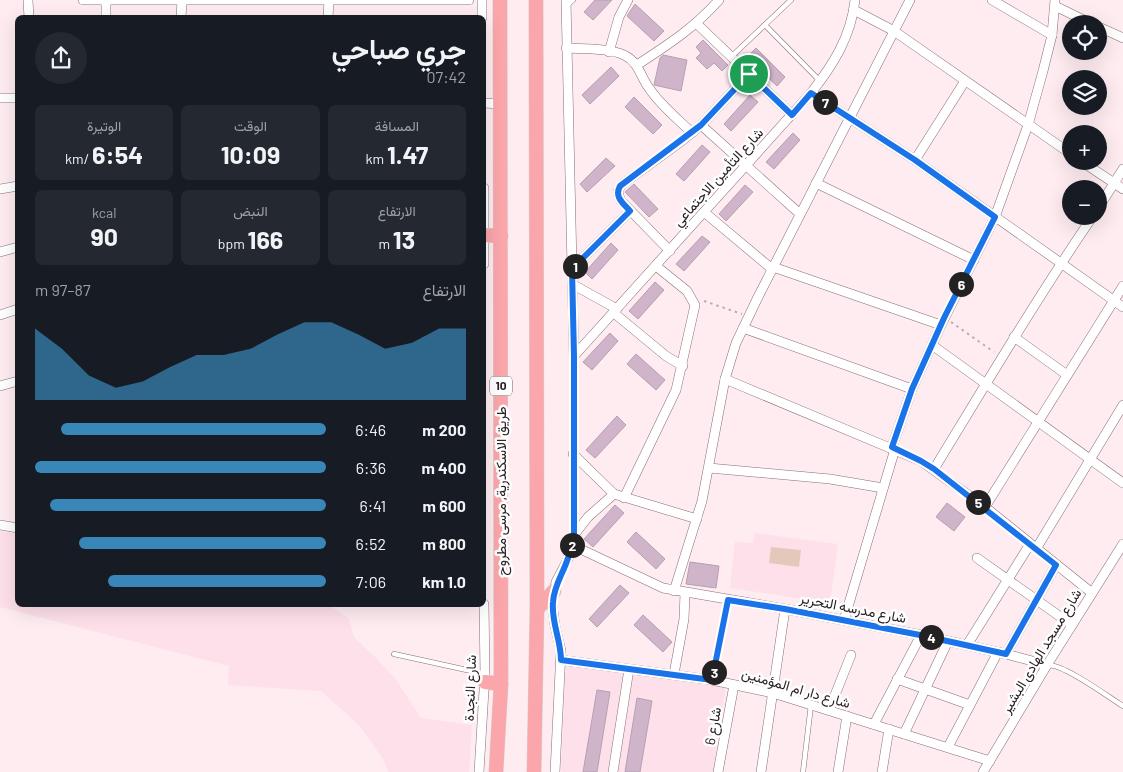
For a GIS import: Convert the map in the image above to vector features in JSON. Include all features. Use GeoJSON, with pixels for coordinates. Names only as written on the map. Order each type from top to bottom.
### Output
{"type":"FeatureCollection","features":[{"type":"Feature","properties":{"kind":"main road","name":"طريق الاسكندرية, مرسى مطروح"},"geometry":{"type":"LineString","coordinates":[[496,772],[501,684],[500,0]]}},
{"type":"Feature","properties":{"kind":"main road"},"geometry":{"type":"LineString","coordinates":[[534,772],[537,609],[536,0]]}},
{"type":"Feature","properties":{"kind":"main road"},"geometry":{"type":"LineString","coordinates":[[486,235],[501,236]]}},
{"type":"Feature","properties":{"kind":"main road"},"geometry":{"type":"LineString","coordinates":[[537,609],[554,591]]}},
{"type":"Feature","properties":{"kind":"main road"},"geometry":{"type":"LineString","coordinates":[[485,678],[501,684]]}},
{"type":"Feature","properties":{"kind":"street"},"geometry":{"type":"LineString","coordinates":[[28,0],[29,15]]}},
{"type":"Feature","properties":{"kind":"street"},"geometry":{"type":"LineString","coordinates":[[83,0],[470,0]]}},
{"type":"Feature","properties":{"kind":"street"},"geometry":{"type":"LineString","coordinates":[[106,0],[106,15]]}},
{"type":"Feature","properties":{"kind":"street"},"geometry":{"type":"LineString","coordinates":[[181,15],[182,0]]}},
{"type":"Feature","properties":{"kind":"street"},"geometry":{"type":"LineString","coordinates":[[328,0],[328,15]]}},
{"type":"Feature","properties":{"kind":"street"},"geometry":{"type":"LineString","coordinates":[[482,0],[482,15]]}},
{"type":"Feature","properties":{"kind":"street"},"geometry":{"type":"LineString","coordinates":[[609,52],[619,17],[628,0]]}},
{"type":"Feature","properties":{"kind":"street"},"geometry":{"type":"LineString","coordinates":[[637,65],[697,24],[719,0]]}},
{"type":"Feature","properties":{"kind":"street"},"geometry":{"type":"LineString","coordinates":[[674,591],[696,520],[725,379],[743,328],[910,0]]}},
{"type":"Feature","properties":{"kind":"street"},"geometry":{"type":"LineString","coordinates":[[992,0],[1052,34]]}},
{"type":"Feature","properties":{"kind":"street"},"geometry":{"type":"LineString","coordinates":[[844,620],[912,389],[932,344],[995,217],[1028,125],[1052,34],[1055,3],[1076,15]]}},
{"type":"Feature","properties":{"kind":"street"},"geometry":{"type":"LineString","coordinates":[[555,772],[561,660],[560,643],[553,614],[554,591],[556,582],[568,558],[573,540],[574,356],[566,4]]}},
{"type":"Feature","properties":{"kind":"street"},"geometry":{"type":"LineString","coordinates":[[855,5],[1062,148]]}},
{"type":"Feature","properties":{"kind":"street","name":"شارع التأمين الاجتماعي"},"geometry":{"type":"LineString","coordinates":[[574,356],[811,93],[839,55],[846,40],[855,5]]}},
{"type":"Feature","properties":{"kind":"street"},"geometry":{"type":"LineString","coordinates":[[697,24],[792,115]]}},
{"type":"Feature","properties":{"kind":"street"},"geometry":{"type":"LineString","coordinates":[[1107,31],[1123,38]]}},
{"type":"Feature","properties":{"kind":"street"},"geometry":{"type":"LineString","coordinates":[[566,48],[625,55],[637,65],[644,81],[654,95],[692,133]]}},
{"type":"Feature","properties":{"kind":"street"},"geometry":{"type":"LineString","coordinates":[[670,251],[619,198],[620,186],[692,133],[749,74]]}},
{"type":"Feature","properties":{"kind":"street"},"geometry":{"type":"LineString","coordinates":[[915,160],[964,81]]}},
{"type":"Feature","properties":{"kind":"street"},"geometry":{"type":"LineString","coordinates":[[811,93],[915,160],[1123,307]]}},
{"type":"Feature","properties":{"kind":"street"},"geometry":{"type":"LineString","coordinates":[[0,98],[15,98]]}},
{"type":"Feature","properties":{"kind":"street"},"geometry":{"type":"LineString","coordinates":[[486,103],[501,104]]}},
{"type":"Feature","properties":{"kind":"street"},"geometry":{"type":"LineString","coordinates":[[701,125],[800,214]]}},
{"type":"Feature","properties":{"kind":"street"},"geometry":{"type":"LineString","coordinates":[[1107,199],[1119,186],[1123,169]]}},
{"type":"Feature","properties":{"kind":"street"},"geometry":{"type":"LineString","coordinates":[[1095,170],[1119,186]]}},
{"type":"Feature","properties":{"kind":"street"},"geometry":{"type":"LineString","coordinates":[[816,183],[974,260]]}},
{"type":"Feature","properties":{"kind":"street"},"geometry":{"type":"LineString","coordinates":[[0,189],[15,186]]}},
{"type":"Feature","properties":{"kind":"street"},"geometry":{"type":"LineString","coordinates":[[572,269],[630,211]]}},
{"type":"Feature","properties":{"kind":"street"},"geometry":{"type":"LineString","coordinates":[[704,212],[773,268],[943,322]]}},
{"type":"Feature","properties":{"kind":"street"},"geometry":{"type":"LineString","coordinates":[[934,469],[1014,337],[1087,225]]}},
{"type":"Feature","properties":{"kind":"street"},"geometry":{"type":"LineString","coordinates":[[0,252],[15,248]]}},
{"type":"Feature","properties":{"kind":"street"},"geometry":{"type":"LineString","coordinates":[[624,498],[672,401],[683,366],[695,305],[692,297],[682,286],[656,266]]}},
{"type":"Feature","properties":{"kind":"street"},"geometry":{"type":"LineString","coordinates":[[572,284],[615,311],[666,356],[683,366]]}},
{"type":"Feature","properties":{"kind":"street"},"geometry":{"type":"LineString","coordinates":[[985,507],[1123,286]]}},
{"type":"Feature","properties":{"kind":"street"},"geometry":{"type":"LineString","coordinates":[[0,315],[15,310]]}},
{"type":"Feature","properties":{"kind":"street"},"geometry":{"type":"LineString","coordinates":[[743,328],[912,389]]}},
{"type":"Feature","properties":{"kind":"street"},"geometry":{"type":"LineString","coordinates":[[1014,337],[1067,375]]}},
{"type":"Feature","properties":{"kind":"street"},"geometry":{"type":"LineString","coordinates":[[932,344],[1123,483]]}},
{"type":"Feature","properties":{"kind":"street"},"geometry":{"type":"LineString","coordinates":[[725,379],[894,448],[934,469],[985,507],[1092,593]]}},
{"type":"Feature","properties":{"kind":"street"},"geometry":{"type":"LineString","coordinates":[[0,386],[15,382]]}},
{"type":"Feature","properties":{"kind":"street"},"geometry":{"type":"LineString","coordinates":[[967,645],[1007,580],[1033,546],[1091,458],[1123,405]]}},
{"type":"Feature","properties":{"kind":"street"},"geometry":{"type":"LineString","coordinates":[[573,454],[614,494],[696,520]]}},
{"type":"Feature","properties":{"kind":"street"},"geometry":{"type":"LineString","coordinates":[[708,468],[830,479],[883,488]]}},
{"type":"Feature","properties":{"kind":"street"},"geometry":{"type":"LineString","coordinates":[[573,540],[588,517],[614,494]]}},
{"type":"Feature","properties":{"kind":"street"},"geometry":{"type":"LineString","coordinates":[[0,525],[15,528]]}},
{"type":"Feature","properties":{"kind":"street","name":"شارع مدرسه التحرير"},"geometry":{"type":"LineString","coordinates":[[573,540],[652,584],[674,591],[785,609],[920,635],[1047,665]]}},
{"type":"Feature","properties":{"kind":"street","name":"شارع مسجد الهادى البشير"},"geometry":{"type":"LineString","coordinates":[[983,772],[1123,544]]}},
{"type":"Feature","properties":{"kind":"street"},"geometry":{"type":"LineString","coordinates":[[977,558],[1072,625]]}},
{"type":"Feature","properties":{"kind":"street"},"geometry":{"type":"LineString","coordinates":[[948,748],[970,705],[1056,565]]}},
{"type":"Feature","properties":{"kind":"street"},"geometry":{"type":"LineString","coordinates":[[674,674],[684,619],[686,593]]}},
{"type":"Feature","properties":{"kind":"street","name":"شارع النجدة"},"geometry":{"type":"LineString","coordinates":[[479,772],[485,678],[484,607]]}},
{"type":"Feature","properties":{"kind":"street"},"geometry":{"type":"LineString","coordinates":[[761,772],[785,609]]}},
{"type":"Feature","properties":{"kind":"street"},"geometry":{"type":"LineString","coordinates":[[874,724],[920,635]]}},
{"type":"Feature","properties":{"kind":"street"},"geometry":{"type":"LineString","coordinates":[[904,734],[948,641]]}},
{"type":"Feature","properties":{"kind":"street"},"geometry":{"type":"LineString","coordinates":[[829,710],[851,655]]}},
{"type":"Feature","properties":{"kind":"street","name":"شارع دار ام المؤمنين"},"geometry":{"type":"LineString","coordinates":[[561,660],[674,674],[773,693],[990,761]]}},
{"type":"Feature","properties":{"kind":"street"},"geometry":{"type":"LineString","coordinates":[[613,772],[629,669]]}},
{"type":"Feature","properties":{"kind":"street"},"geometry":{"type":"LineString","coordinates":[[897,680],[970,705]]}},
{"type":"Feature","properties":{"kind":"street","name":"شارع 6"},"geometry":{"type":"LineString","coordinates":[[718,772],[734,685]]}},
{"type":"Feature","properties":{"kind":"street"},"geometry":{"type":"LineString","coordinates":[[838,772],[847,716]]}},
{"type":"Feature","properties":{"kind":"street"},"geometry":{"type":"LineString","coordinates":[[882,772],[889,729]]}},
{"type":"Feature","properties":{"kind":"lane"},"geometry":{"type":"LineString","coordinates":[[566,4],[573,0]]}},
{"type":"Feature","properties":{"kind":"lane"},"geometry":{"type":"LineString","coordinates":[[732,57],[792,0]]}},
{"type":"Feature","properties":{"kind":"lane"},"geometry":{"type":"LineString","coordinates":[[765,25],[820,81]]}},
{"type":"Feature","properties":{"kind":"lane"},"geometry":{"type":"LineString","coordinates":[[712,680],[728,600]]}},
{"type":"Feature","properties":{"kind":"lane"},"geometry":{"type":"LineString","coordinates":[[394,654],[485,678]]}},
{"type":"Feature","properties":{"kind":"lane"},"geometry":{"type":"LineString","coordinates":[[1047,665],[1053,665],[1068,673],[1123,706]]}},
{"type":"Feature","properties":{"kind":"lane"},"geometry":{"type":"LineString","coordinates":[[803,772],[811,705]]}},
{"type":"Feature","properties":{"kind":"path"},"geometry":{"type":"LineString","coordinates":[[692,297],[748,317]]}},
{"type":"Feature","properties":{"kind":"path"},"geometry":{"type":"LineString","coordinates":[[943,322],[1002,357]]}},
{"type":"Feature","properties":{"kind":"shaded area"},"geometry":{"type":"Polygon","coordinates":[[[0,531],[15,534],[15,607],[332,607],[349,619],[354,637],[395,678],[421,718],[472,725],[469,772],[389,772],[383,759],[360,726],[321,691],[228,685],[229,666],[0,607],[0,531]]]}},
{"type":"Feature","properties":{"kind":"shaded area"},"geometry":{"type":"Polygon","coordinates":[[[755,533],[838,544],[830,603],[730,588],[735,542],[753,543],[755,533]]]}},
{"type":"Feature","properties":{"kind":"shaded area"},"geometry":{"type":"Polygon","coordinates":[[[771,547],[801,550],[799,567],[769,563],[771,547]]]}},
{"type":"Feature","properties":{"kind":"shaded area"},"geometry":{"type":"Polygon","coordinates":[[[567,666],[726,686],[713,772],[561,772],[567,666]]]}},
{"type":"Feature","properties":{"kind":"building"},"geometry":{"type":"Polygon","coordinates":[[[595,0],[612,0],[593,20],[584,12],[595,0]]]}},
{"type":"Feature","properties":{"kind":"building"},"geometry":{"type":"Polygon","coordinates":[[[635,4],[664,31],[654,41],[627,16],[635,4]]]}},
{"type":"Feature","properties":{"kind":"building"},"geometry":{"type":"Polygon","coordinates":[[[703,40],[728,65],[722,71],[714,63],[707,69],[696,58],[701,53],[696,47],[703,40]]]}},
{"type":"Feature","properties":{"kind":"building"},"geometry":{"type":"Polygon","coordinates":[[[756,48],[785,77],[777,86],[747,57],[756,48]]]}},
{"type":"Feature","properties":{"kind":"building"},"geometry":{"type":"Polygon","coordinates":[[[663,55],[687,60],[681,91],[654,85],[660,58],[663,55]]]}},
{"type":"Feature","properties":{"kind":"building"},"geometry":{"type":"Polygon","coordinates":[[[611,67],[619,76],[590,104],[582,95],[611,67]]]}},
{"type":"Feature","properties":{"kind":"building"},"geometry":{"type":"Polygon","coordinates":[[[750,95],[758,102],[731,131],[724,124],[750,95]]]}},
{"type":"Feature","properties":{"kind":"building"},"geometry":{"type":"Polygon","coordinates":[[[634,97],[662,125],[653,134],[625,107],[634,97]]]}},
{"type":"Feature","properties":{"kind":"building"},"geometry":{"type":"Polygon","coordinates":[[[793,133],[800,140],[774,169],[766,162],[793,133]]]}},
{"type":"Feature","properties":{"kind":"building"},"geometry":{"type":"Polygon","coordinates":[[[702,145],[710,152],[684,181],[676,174],[702,145]]]}},
{"type":"Feature","properties":{"kind":"building"},"geometry":{"type":"Polygon","coordinates":[[[606,158],[615,166],[587,192],[580,184],[606,158]]]}},
{"type":"Feature","properties":{"kind":"building"},"geometry":{"type":"Polygon","coordinates":[[[634,184],[658,209],[649,217],[625,192],[634,184]]]}},
{"type":"Feature","properties":{"kind":"building"},"geometry":{"type":"Polygon","coordinates":[[[745,185],[753,192],[726,221],[719,214],[745,185]]]}},
{"type":"Feature","properties":{"kind":"building"},"geometry":{"type":"Polygon","coordinates":[[[702,236],[710,242],[684,271],[676,264],[702,236]]]}},
{"type":"Feature","properties":{"kind":"building"},"geometry":{"type":"Polygon","coordinates":[[[611,243],[618,250],[592,279],[585,272],[611,243]]]}},
{"type":"Feature","properties":{"kind":"building"},"geometry":{"type":"Polygon","coordinates":[[[655,282],[664,290],[638,319],[629,311],[655,282]]]}},
{"type":"Feature","properties":{"kind":"building"},"geometry":{"type":"Polygon","coordinates":[[[610,333],[618,341],[592,370],[583,362],[610,333]]]}},
{"type":"Feature","properties":{"kind":"building"},"geometry":{"type":"Polygon","coordinates":[[[636,354],[665,380],[656,390],[627,364],[636,354]]]}},
{"type":"Feature","properties":{"kind":"building"},"geometry":{"type":"Polygon","coordinates":[[[617,416],[626,425],[595,458],[586,450],[617,416]]]}},
{"type":"Feature","properties":{"kind":"building"},"geometry":{"type":"Polygon","coordinates":[[[947,503],[965,517],[954,531],[936,517],[947,503]]]}},
{"type":"Feature","properties":{"kind":"building"},"geometry":{"type":"Polygon","coordinates":[[[615,505],[624,513],[593,547],[584,539],[615,505]]]}},
{"type":"Feature","properties":{"kind":"building"},"geometry":{"type":"Polygon","coordinates":[[[636,532],[665,559],[656,569],[627,542],[636,532]]]}},
{"type":"Feature","properties":{"kind":"building"},"geometry":{"type":"Polygon","coordinates":[[[690,562],[719,566],[716,588],[686,584],[690,562]]]}},
{"type":"Feature","properties":{"kind":"building"},"geometry":{"type":"Polygon","coordinates":[[[620,585],[629,593],[597,627],[589,619],[620,585]]]}},
{"type":"Feature","properties":{"kind":"building"},"geometry":{"type":"Polygon","coordinates":[[[643,615],[672,642],[663,652],[634,625],[643,615]]]}},
{"type":"Feature","properties":{"kind":"building"},"geometry":{"type":"Polygon","coordinates":[[[597,690],[610,692],[597,772],[583,772],[597,690]]]}},
{"type":"Feature","properties":{"kind":"building"},"geometry":{"type":"Polygon","coordinates":[[[637,698],[652,701],[640,772],[625,772],[637,698]]]}},
{"type":"Feature","properties":{"kind":"route"},"geometry":{"type":"LineString","coordinates":[[749,74],[792,115],[811,93],[915,160],[995,217],[944,318],[912,389],[892,447],[934,469],[985,507],[1056,565],[1006,654],[920,635],[728,600],[712,680],[561,660],[560,643],[555,626],[552,603],[556,582],[568,558],[574,536],[572,269],[630,211],[619,198],[618,189],[620,186],[701,125],[749,74]]}}]}
